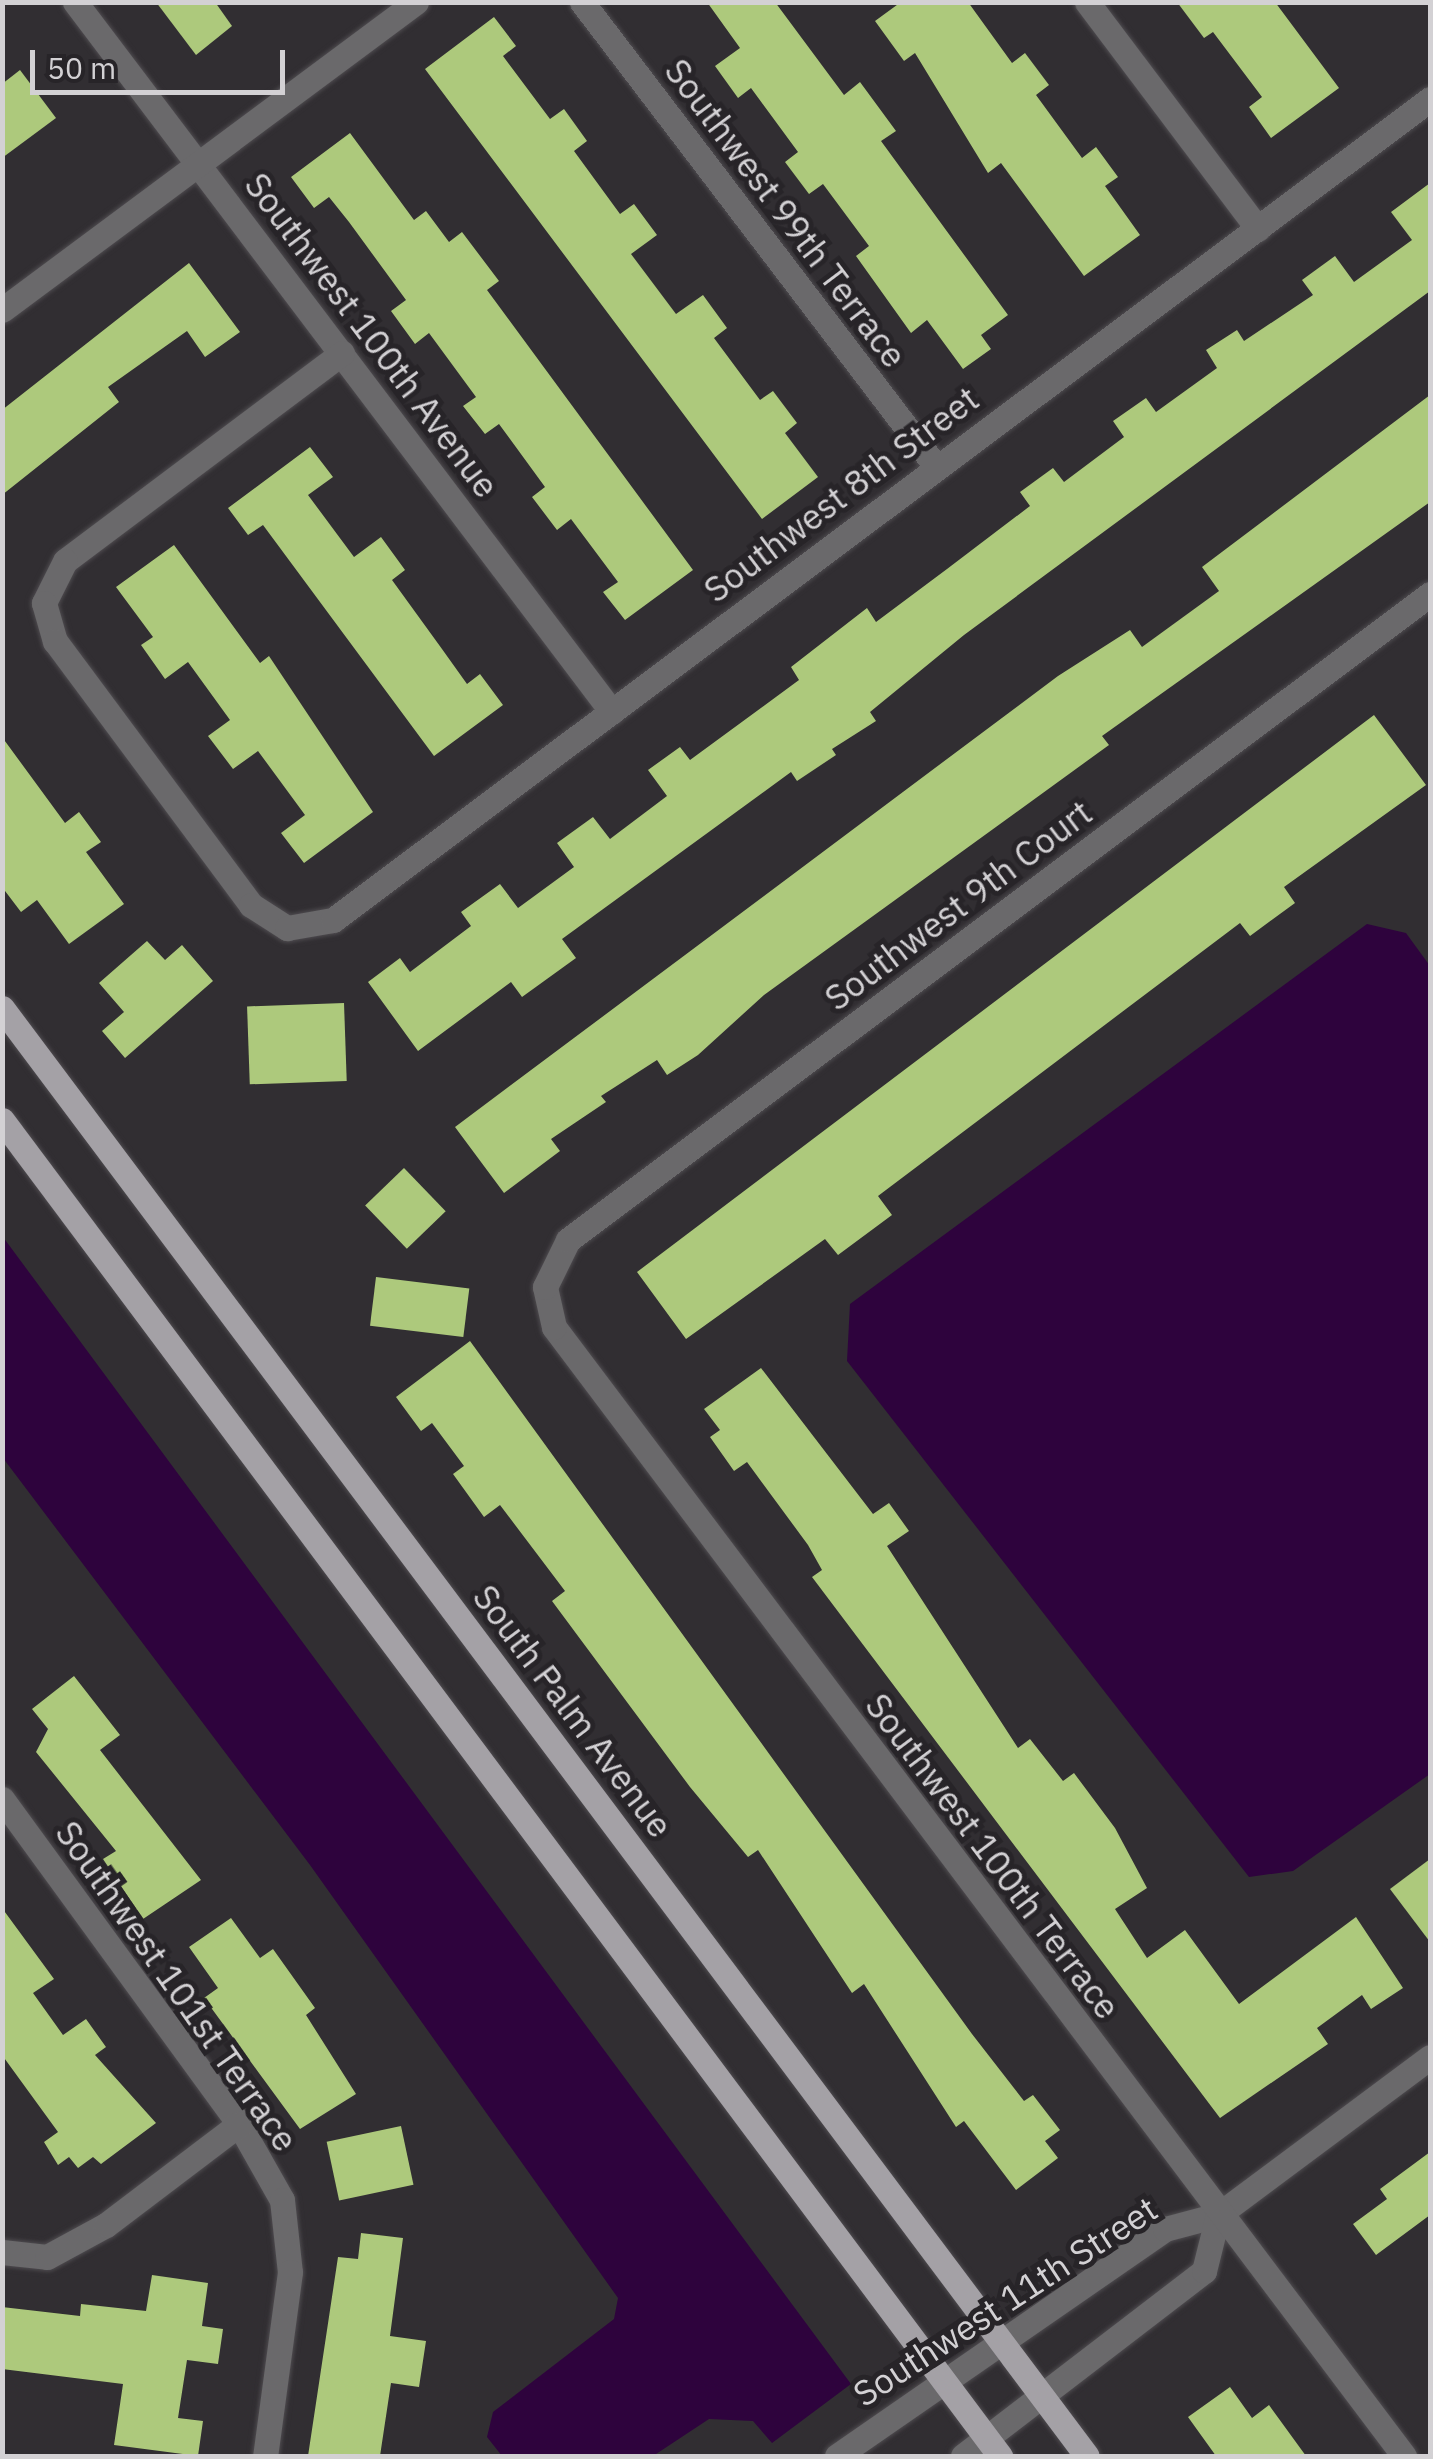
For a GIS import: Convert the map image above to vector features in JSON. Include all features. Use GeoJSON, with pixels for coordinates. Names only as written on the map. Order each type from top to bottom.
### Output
{"type":"FeatureCollection","features":[{"type":"Feature","properties":{"kind":"main road","name":"South Palm Avenue"},"geometry":{"type":"LineString","coordinates":[[2,1008],[1086,2456]]}},
{"type":"Feature","properties":{"kind":"main road"},"geometry":{"type":"LineString","coordinates":[[2,1120],[994,2448]]}},
{"type":"Feature","properties":{"kind":"street","name":"Southwest 100th Avenue"},"geometry":{"type":"LineString","coordinates":[[74,2],[612,712]]}},
{"type":"Feature","properties":{"kind":"street"},"geometry":{"type":"LineString","coordinates":[[2,310],[416,2]]}},
{"type":"Feature","properties":{"kind":"street","name":"Southwest 99th Terrace"},"geometry":{"type":"LineString","coordinates":[[582,2],[935,465]]}},
{"type":"Feature","properties":{"kind":"street"},"geometry":{"type":"LineString","coordinates":[[1088,2],[1258,228]]}},
{"type":"Feature","properties":{"kind":"street","name":"Southwest 8th Street"},"geometry":{"type":"LineString","coordinates":[[342,352],[65,561],[44,603],[55,641],[252,905],[287,928],[333,920],[935,465],[1430,98]]}},
{"type":"Feature","properties":{"kind":"street","name":"Southwest 9th Court"},"geometry":{"type":"LineString","coordinates":[[545,1287],[568,1240],[1430,594]]}},
{"type":"Feature","properties":{"kind":"street","name":"Southwest 100th Terrace"},"geometry":{"type":"LineString","coordinates":[[545,1287],[554,1327],[1218,2216],[1404,2456]]}},
{"type":"Feature","properties":{"kind":"street","name":"Southwest 101st Terrace"},"geometry":{"type":"LineString","coordinates":[[2,1800],[240,2124],[282,2200],[290,2272],[265,2456]]}},
{"type":"Feature","properties":{"kind":"street","name":"Southwest 11th Street"},"geometry":{"type":"LineString","coordinates":[[836,2456],[940,2378],[1165,2229],[1218,2216],[1430,2057]]}},
{"type":"Feature","properties":{"kind":"street"},"geometry":{"type":"LineString","coordinates":[[2,2252],[47,2256],[91,2233],[240,2124]]}},
{"type":"Feature","properties":{"kind":"street","name":"Southwest 11th Street"},"geometry":{"type":"LineString","coordinates":[[963,2456],[994,2448],[1040,2396],[1204,2271],[1218,2216]]}},
{"type":"Feature","properties":{"kind":"shaded area"},"geometry":{"type":"Polygon","coordinates":[[[1367,924],[1406,933],[1430,966],[1430,1774],[1293,1871],[1249,1877],[847,1361],[850,1304],[1367,924]]]}},
{"type":"Feature","properties":{"kind":"shaded area"},"geometry":{"type":"Polygon","coordinates":[[[3,1237],[851,2384],[772,2443],[753,2421],[709,2419],[653,2456],[502,2456],[487,2437],[493,2412],[614,2319],[618,2298],[310,1865],[3,1458],[3,1237]]]}},
{"type":"Feature","properties":{"kind":"building"},"geometry":{"type":"Polygon","coordinates":[[[156,2],[215,2],[232,26],[196,55],[156,2]]]}},
{"type":"Feature","properties":{"kind":"building"},"geometry":{"type":"Polygon","coordinates":[[[707,2],[775,2],[844,95],[860,82],[896,131],[881,141],[1008,315],[981,335],[991,349],[963,369],[927,320],[911,333],[856,256],[869,246],[823,184],[809,194],[785,162],[798,152],[751,88],[738,98],[715,66],[740,48],[707,2]]]}},
{"type":"Feature","properties":{"kind":"building"},"geometry":{"type":"Polygon","coordinates":[[[901,2],[968,2],[1012,63],[1025,53],[1049,85],[1036,95],[1082,158],[1096,147],[1118,177],[1105,186],[1140,235],[1084,276],[1001,163],[988,173],[915,53],[904,61],[875,21],[901,2]]]}},
{"type":"Feature","properties":{"kind":"building"},"geometry":{"type":"Polygon","coordinates":[[[1177,2],[1275,2],[1339,88],[1271,138],[1249,107],[1262,97],[1213,32],[1204,38],[1177,2]]]}},
{"type":"Feature","properties":{"kind":"building"},"geometry":{"type":"Polygon","coordinates":[[[494,17],[516,46],[503,56],[550,119],[564,109],[587,141],[574,151],[620,214],[634,204],[657,235],[631,254],[676,314],[703,295],[727,328],[714,338],[760,400],[773,391],[797,423],[785,433],[818,477],[762,519],[425,69],[494,17]]]}},
{"type":"Feature","properties":{"kind":"building"},"geometry":{"type":"Polygon","coordinates":[[[20,70],[56,118],[2,158],[2,84],[20,70]]]}},
{"type":"Feature","properties":{"kind":"building"},"geometry":{"type":"Polygon","coordinates":[[[350,133],[414,220],[426,211],[449,242],[462,232],[499,281],[487,290],[693,570],[625,620],[603,592],[618,582],[571,519],[557,530],[532,497],[545,487],[499,424],[485,434],[463,406],[476,397],[429,333],[415,344],[391,311],[406,300],[349,222],[329,197],[314,208],[291,177],[350,133]]]}},
{"type":"Feature","properties":{"kind":"building"},"geometry":{"type":"Polygon","coordinates":[[[1430,183],[1430,291],[964,635],[870,712],[876,721],[832,749],[836,755],[797,781],[791,772],[562,939],[576,958],[522,997],[511,982],[418,1051],[368,982],[400,958],[410,972],[471,926],[461,912],[500,884],[518,908],[574,867],[557,843],[593,817],[610,839],[667,796],[648,770],[680,747],[690,760],[799,680],[791,667],[867,608],[876,622],[1030,506],[1020,492],[1053,468],[1064,482],[1124,437],[1113,421],[1146,398],[1156,412],[1217,368],[1206,350],[1237,330],[1244,341],[1313,295],[1302,280],[1335,256],[1354,282],[1412,240],[1391,212],[1430,183]]]}},
{"type":"Feature","properties":{"kind":"building"},"geometry":{"type":"Polygon","coordinates":[[[189,263],[240,332],[205,357],[187,331],[108,387],[119,402],[2,495],[2,410],[189,263]]]}},
{"type":"Feature","properties":{"kind":"building"},"geometry":{"type":"Polygon","coordinates":[[[1430,395],[1430,502],[1102,736],[1109,745],[764,995],[698,1055],[667,1075],[657,1060],[601,1096],[606,1102],[551,1139],[560,1151],[504,1193],[455,1127],[1058,676],[1130,630],[1142,647],[1219,591],[1202,567],[1430,395]]]}},
{"type":"Feature","properties":{"kind":"building"},"geometry":{"type":"Polygon","coordinates":[[[310,447],[333,477],[308,495],[354,557],[381,537],[405,570],[392,580],[467,684],[480,674],[503,705],[434,756],[263,525],[248,535],[228,508],[310,447]]]}},
{"type":"Feature","properties":{"kind":"building"},"geometry":{"type":"Polygon","coordinates":[[[174,545],[260,663],[269,656],[373,812],[304,863],[281,833],[305,815],[258,751],[233,769],[208,736],[230,720],[188,662],[165,679],[141,645],[153,637],[116,587],[174,545]]]}},
{"type":"Feature","properties":{"kind":"building"},"geometry":{"type":"Polygon","coordinates":[[[1374,715],[1426,785],[1284,887],[1295,903],[1250,936],[1240,923],[878,1196],[892,1215],[838,1255],[825,1239],[686,1339],[637,1272],[1374,715]]]}},
{"type":"Feature","properties":{"kind":"building"},"geometry":{"type":"Polygon","coordinates":[[[2,737],[65,823],[79,812],[101,842],[86,852],[124,904],[69,944],[37,900],[21,912],[2,887],[2,737]]]}},
{"type":"Feature","properties":{"kind":"building"},"geometry":{"type":"Polygon","coordinates":[[[147,941],[165,960],[182,945],[213,981],[125,1058],[102,1031],[124,1012],[99,983],[147,941]]]}},
{"type":"Feature","properties":{"kind":"building"},"geometry":{"type":"Polygon","coordinates":[[[344,1003],[347,1081],[250,1084],[247,1006],[344,1003]]]}},
{"type":"Feature","properties":{"kind":"building"},"geometry":{"type":"Polygon","coordinates":[[[404,1168],[446,1211],[407,1249],[365,1206],[404,1168]]]}},
{"type":"Feature","properties":{"kind":"building"},"geometry":{"type":"Polygon","coordinates":[[[376,1277],[469,1288],[463,1337],[370,1326],[376,1277]]]}},
{"type":"Feature","properties":{"kind":"building"},"geometry":{"type":"Polygon","coordinates":[[[470,1341],[972,2034],[1024,2101],[1033,2095],[1060,2130],[1045,2141],[1058,2158],[1016,2190],[964,2121],[956,2127],[864,1984],[852,1993],[758,1850],[748,1857],[690,1787],[552,1601],[565,1591],[500,1505],[484,1517],[453,1474],[464,1466],[432,1423],[421,1431],[396,1397],[470,1341]]]}},
{"type":"Feature","properties":{"kind":"building"},"geometry":{"type":"Polygon","coordinates":[[[761,1368],[873,1514],[889,1503],[909,1531],[887,1546],[1018,1748],[1030,1739],[1063,1781],[1074,1773],[1115,1828],[1147,1888],[1115,1909],[1147,1958],[1185,1930],[1239,2004],[1356,1917],[1403,1988],[1371,2009],[1362,1995],[1317,2028],[1328,2044],[1220,2118],[812,1577],[822,1570],[808,1545],[747,1462],[734,1471],[710,1437],[720,1430],[704,1409],[761,1368]]]}},
{"type":"Feature","properties":{"kind":"building"},"geometry":{"type":"Polygon","coordinates":[[[74,1676],[120,1735],[100,1750],[201,1880],[143,1919],[103,1859],[116,1851],[36,1752],[48,1729],[32,1709],[74,1676]]]}},
{"type":"Feature","properties":{"kind":"building"},"geometry":{"type":"Polygon","coordinates":[[[1430,1859],[1430,1942],[1390,1889],[1430,1859]]]}},
{"type":"Feature","properties":{"kind":"building"},"geometry":{"type":"Polygon","coordinates":[[[2,1908],[54,1979],[33,1993],[63,2035],[86,2019],[106,2047],[95,2055],[156,2123],[101,2164],[93,2157],[78,2168],[69,2157],[58,2165],[44,2142],[58,2132],[2,2055],[2,1908]]]}},
{"type":"Feature","properties":{"kind":"building"},"geometry":{"type":"Polygon","coordinates":[[[231,1918],[260,1958],[273,1949],[315,2008],[306,2015],[356,2094],[300,2129],[204,1998],[218,1988],[189,1947],[231,1918]]]}},
{"type":"Feature","properties":{"kind":"building"},"geometry":{"type":"Polygon","coordinates":[[[401,2126],[413,2185],[339,2200],[327,2142],[401,2126]]]}},
{"type":"Feature","properties":{"kind":"building"},"geometry":{"type":"Polygon","coordinates":[[[1430,2152],[1430,2215],[1376,2255],[1353,2224],[1387,2199],[1380,2189],[1430,2152]]]}},
{"type":"Feature","properties":{"kind":"building"},"geometry":{"type":"Polygon","coordinates":[[[361,2233],[403,2238],[390,2336],[426,2341],[419,2387],[391,2383],[380,2456],[308,2456],[338,2257],[358,2259],[361,2233]]]}},
{"type":"Feature","properties":{"kind":"building"},"geometry":{"type":"Polygon","coordinates":[[[152,2275],[208,2283],[202,2326],[223,2329],[218,2364],[187,2360],[178,2418],[203,2421],[198,2456],[114,2445],[123,2384],[2,2369],[2,2307],[80,2316],[81,2304],[146,2311],[152,2275]]]}},
{"type":"Feature","properties":{"kind":"building"},"geometry":{"type":"Polygon","coordinates":[[[1230,2387],[1252,2418],[1269,2405],[1306,2456],[1216,2456],[1188,2417],[1230,2387]]]}}]}
